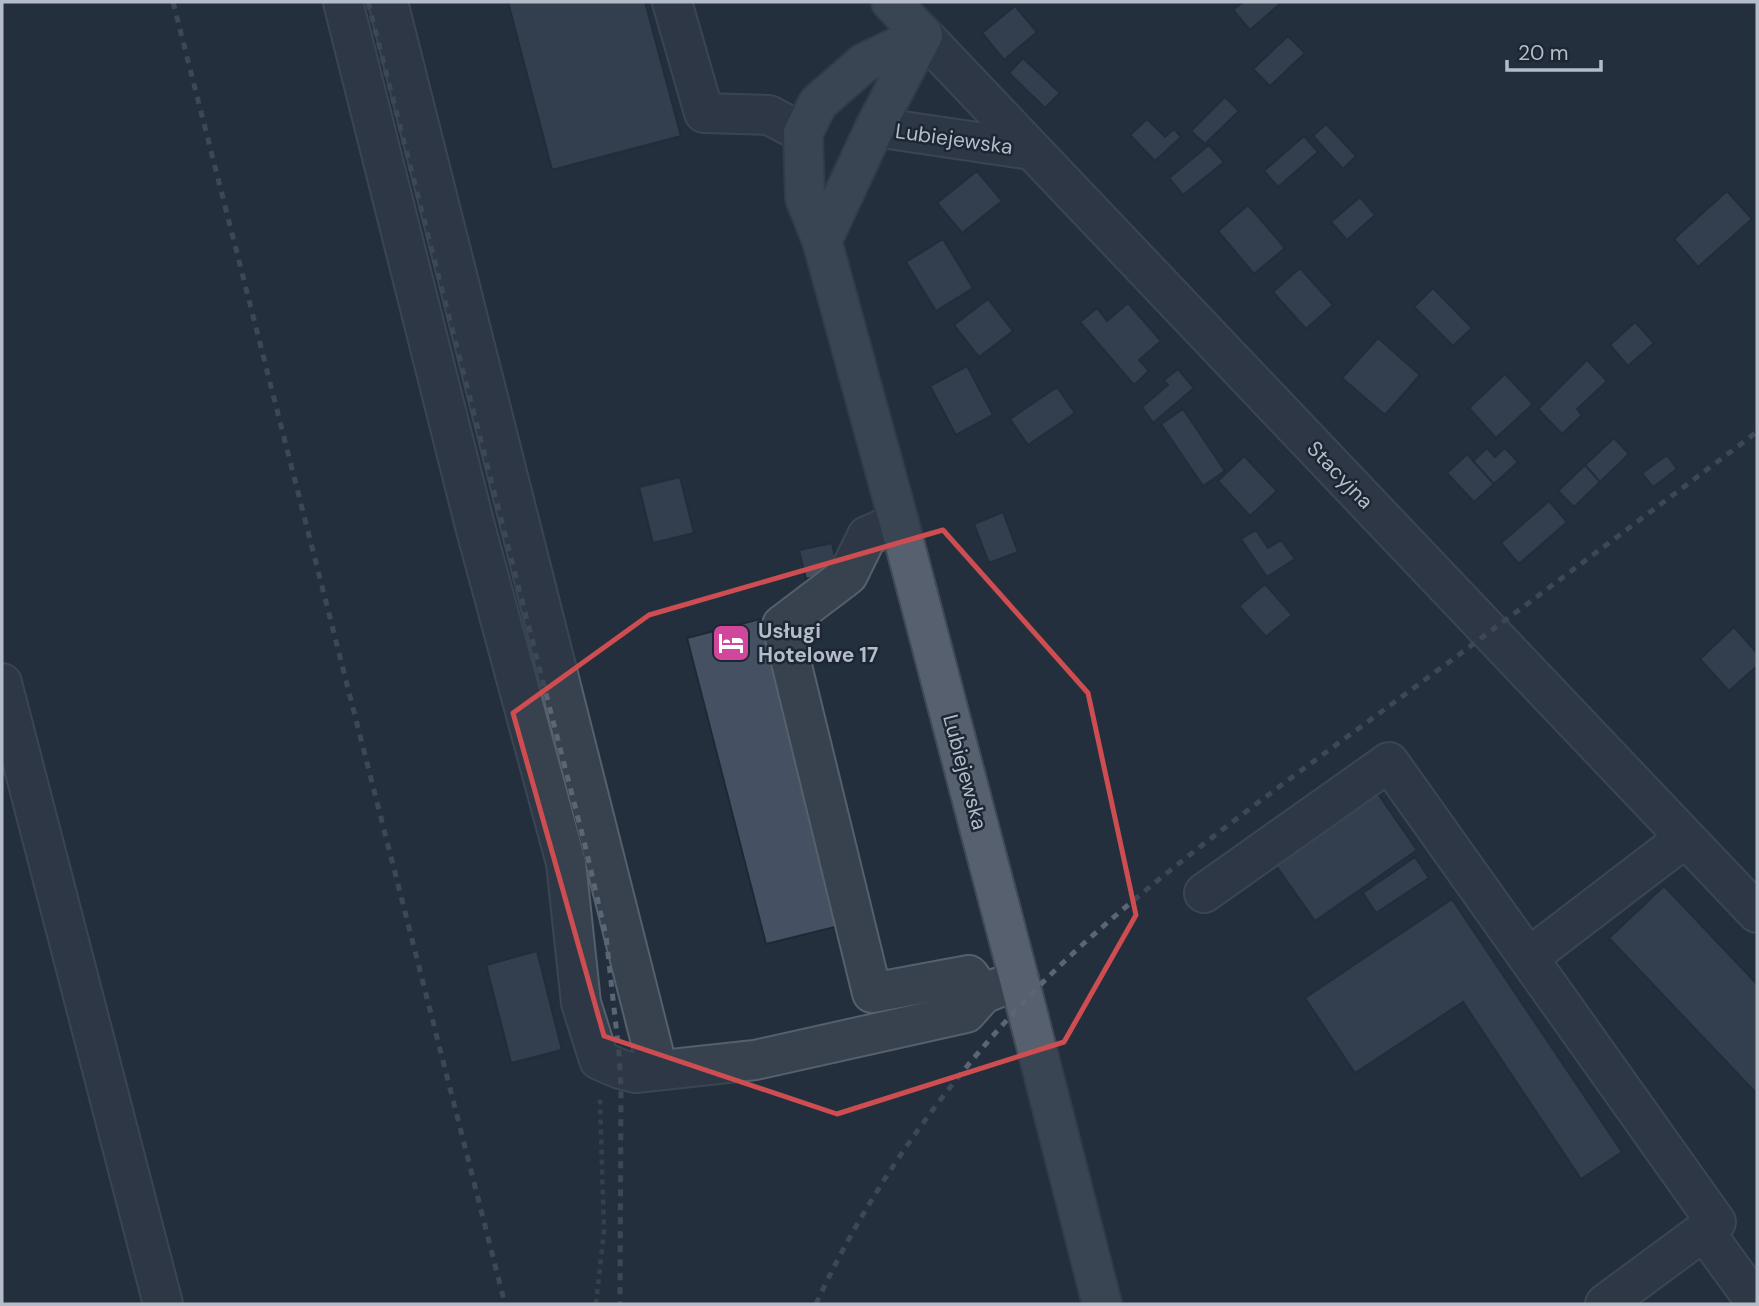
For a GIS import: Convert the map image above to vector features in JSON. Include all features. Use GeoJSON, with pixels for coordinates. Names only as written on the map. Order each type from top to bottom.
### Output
{"type":"FeatureCollection","features":[{"type":"Feature","properties":{"kind":"main road"},"geometry":{"type":"LineString","coordinates":[[891,2],[923,35]]}},
{"type":"Feature","properties":{"kind":"main road","name":"Lubiejewska"},"geometry":{"type":"LineString","coordinates":[[923,35],[864,63],[818,103],[803,134],[805,198],[822,241],[899,522],[1102,1304]]}},
{"type":"Feature","properties":{"kind":"main road","name":"Lubiejewska"},"geometry":{"type":"LineString","coordinates":[[822,241],[875,127],[923,35]]}},
{"type":"Feature","properties":{"kind":"street"},"geometry":{"type":"LineString","coordinates":[[343,2],[472,513],[566,863],[580,1003],[599,1060],[635,1073],[755,1060],[966,1013],[983,994],[1019,979]]}},
{"type":"Feature","properties":{"kind":"street"},"geometry":{"type":"LineString","coordinates":[[388,2],[658,1070]]}},
{"type":"Feature","properties":{"kind":"street"},"geometry":{"type":"LineString","coordinates":[[672,2],[704,113],[769,115],[803,134]]}},
{"type":"Feature","properties":{"kind":"street","name":"Stacyjna"},"geometry":{"type":"LineString","coordinates":[[923,35],[1757,913]]}},
{"type":"Feature","properties":{"kind":"street","name":"Lubiejewska"},"geometry":{"type":"LineString","coordinates":[[875,127],[1032,150]]}},
{"type":"Feature","properties":{"kind":"street"},"geometry":{"type":"LineString","coordinates":[[899,522],[867,537],[848,575],[782,625],[872,993],[969,975],[983,994]]}},
{"type":"Feature","properties":{"kind":"street"},"geometry":{"type":"LineString","coordinates":[[2,683],[163,1304]]}},
{"type":"Feature","properties":{"kind":"street"},"geometry":{"type":"LineString","coordinates":[[1204,893],[1389,762],[1716,1222],[1605,1304]]}},
{"type":"Feature","properties":{"kind":"street"},"geometry":{"type":"LineString","coordinates":[[1528,958],[1685,838]]}},
{"type":"Feature","properties":{"kind":"street"},"geometry":{"type":"LineString","coordinates":[[1704,1231],[1757,1304]]}},
{"type":"Feature","properties":{"kind":"path"},"geometry":{"type":"LineString","coordinates":[[596,1304],[604,1231],[599,1060]]}},
{"type":"Feature","properties":{"kind":"highlighted area"},"geometry":{"type":"Polygon","coordinates":[[[943,530],[1088,693],[1136,915],[1064,1042],[837,1114],[604,1036],[513,713],[649,615],[943,530]]]}},
{"type":"Feature","properties":{"kind":"building"},"geometry":{"type":"Polygon","coordinates":[[[508,2],[645,2],[681,136],[552,170],[508,2]]]}},
{"type":"Feature","properties":{"kind":"building"},"geometry":{"type":"Polygon","coordinates":[[[1243,2],[1282,2],[1250,30],[1233,10],[1243,2]]]}},
{"type":"Feature","properties":{"kind":"building"},"geometry":{"type":"Polygon","coordinates":[[[1015,6],[1037,32],[1004,60],[982,33],[1015,6]]]}},
{"type":"Feature","properties":{"kind":"building"},"geometry":{"type":"Polygon","coordinates":[[[1288,36],[1305,53],[1270,86],[1253,69],[1288,36]]]}},
{"type":"Feature","properties":{"kind":"building"},"geometry":{"type":"Polygon","coordinates":[[[1023,58],[1060,93],[1045,108],[1009,73],[1023,58]]]}},
{"type":"Feature","properties":{"kind":"building"},"geometry":{"type":"Polygon","coordinates":[[[1225,97],[1239,111],[1205,144],[1191,131],[1225,97]]]}},
{"type":"Feature","properties":{"kind":"building"},"geometry":{"type":"Polygon","coordinates":[[[1147,119],[1165,137],[1174,129],[1181,137],[1155,161],[1130,135],[1147,119]]]}},
{"type":"Feature","properties":{"kind":"building"},"geometry":{"type":"Polygon","coordinates":[[[1326,124],[1356,156],[1343,169],[1313,136],[1326,124]]]}},
{"type":"Feature","properties":{"kind":"building"},"geometry":{"type":"Polygon","coordinates":[[[1304,136],[1318,152],[1278,187],[1264,171],[1304,136]]]}},
{"type":"Feature","properties":{"kind":"building"},"geometry":{"type":"Polygon","coordinates":[[[1209,145],[1224,162],[1183,195],[1169,178],[1209,145]]]}},
{"type":"Feature","properties":{"kind":"building"},"geometry":{"type":"Polygon","coordinates":[[[977,171],[1002,201],[962,233],[937,203],[977,171]]]}},
{"type":"Feature","properties":{"kind":"building"},"geometry":{"type":"Polygon","coordinates":[[[1727,191],[1752,219],[1698,267],[1674,239],[1727,191]]]}},
{"type":"Feature","properties":{"kind":"building"},"geometry":{"type":"Polygon","coordinates":[[[1360,197],[1375,215],[1347,240],[1331,222],[1360,197]]]}},
{"type":"Feature","properties":{"kind":"building"},"geometry":{"type":"Polygon","coordinates":[[[1248,205],[1285,248],[1254,274],[1218,231],[1248,205]]]}},
{"type":"Feature","properties":{"kind":"building"},"geometry":{"type":"Polygon","coordinates":[[[943,239],[973,288],[936,311],[906,262],[943,239]]]}},
{"type":"Feature","properties":{"kind":"building"},"geometry":{"type":"Polygon","coordinates":[[[1300,268],[1333,305],[1306,329],[1273,292],[1300,268]]]}},
{"type":"Feature","properties":{"kind":"building"},"geometry":{"type":"Polygon","coordinates":[[[1433,288],[1472,328],[1453,346],[1414,307],[1433,288]]]}},
{"type":"Feature","properties":{"kind":"building"},"geometry":{"type":"Polygon","coordinates":[[[988,299],[1013,331],[979,357],[954,325],[988,299]]]}},
{"type":"Feature","properties":{"kind":"building"},"geometry":{"type":"Polygon","coordinates":[[[1128,303],[1161,341],[1139,360],[1149,371],[1134,385],[1080,322],[1097,308],[1107,321],[1128,303]]]}},
{"type":"Feature","properties":{"kind":"building"},"geometry":{"type":"Polygon","coordinates":[[[1635,322],[1654,343],[1628,366],[1610,345],[1635,322]]]}},
{"type":"Feature","properties":{"kind":"building"},"geometry":{"type":"Polygon","coordinates":[[[1378,338],[1420,375],[1385,415],[1342,378],[1378,338]]]}},
{"type":"Feature","properties":{"kind":"building"},"geometry":{"type":"Polygon","coordinates":[[[1587,360],[1607,381],[1577,409],[1582,415],[1562,434],[1538,409],[1587,360]]]}},
{"type":"Feature","properties":{"kind":"building"},"geometry":{"type":"Polygon","coordinates":[[[967,366],[993,415],[956,435],[930,386],[967,366]]]}},
{"type":"Feature","properties":{"kind":"building"},"geometry":{"type":"Polygon","coordinates":[[[1178,369],[1194,388],[1153,423],[1142,407],[1168,385],[1164,380],[1178,369]]]}},
{"type":"Feature","properties":{"kind":"building"},"geometry":{"type":"Polygon","coordinates":[[[1505,374],[1533,404],[1496,438],[1469,408],[1505,374]]]}},
{"type":"Feature","properties":{"kind":"building"},"geometry":{"type":"Polygon","coordinates":[[[1057,387],[1075,413],[1028,445],[1010,419],[1057,387]]]}},
{"type":"Feature","properties":{"kind":"building"},"geometry":{"type":"Polygon","coordinates":[[[1183,409],[1225,471],[1203,486],[1161,424],[1183,409]]]}},
{"type":"Feature","properties":{"kind":"building"},"geometry":{"type":"Polygon","coordinates":[[[1614,438],[1629,454],[1600,482],[1585,465],[1614,438]]]}},
{"type":"Feature","properties":{"kind":"building"},"geometry":{"type":"Polygon","coordinates":[[[1487,448],[1495,457],[1505,448],[1518,462],[1494,484],[1473,461],[1487,448]]]}},
{"type":"Feature","properties":{"kind":"building"},"geometry":{"type":"Polygon","coordinates":[[[1467,454],[1494,484],[1474,502],[1447,473],[1467,454]]]}},
{"type":"Feature","properties":{"kind":"building"},"geometry":{"type":"Polygon","coordinates":[[[1667,455],[1677,469],[1653,487],[1642,473],[1667,455]]]}},
{"type":"Feature","properties":{"kind":"building"},"geometry":{"type":"Polygon","coordinates":[[[1244,456],[1277,491],[1250,516],[1218,481],[1244,456]]]}},
{"type":"Feature","properties":{"kind":"building"},"geometry":{"type":"Polygon","coordinates":[[[1585,465],[1600,482],[1574,507],[1558,491],[1585,465]]]}},
{"type":"Feature","properties":{"kind":"building"},"geometry":{"type":"Polygon","coordinates":[[[680,477],[694,533],[653,543],[639,487],[680,477]]]}},
{"type":"Feature","properties":{"kind":"building"},"geometry":{"type":"Polygon","coordinates":[[[1549,501],[1567,522],[1519,564],[1501,543],[1549,501]]]}},
{"type":"Feature","properties":{"kind":"building"},"geometry":{"type":"Polygon","coordinates":[[[1003,512],[1018,552],[989,563],[974,524],[1003,512]]]}},
{"type":"Feature","properties":{"kind":"building"},"geometry":{"type":"Polygon","coordinates":[[[1256,530],[1268,548],[1281,540],[1295,559],[1267,577],[1241,539],[1256,530]]]}},
{"type":"Feature","properties":{"kind":"building"},"geometry":{"type":"Polygon","coordinates":[[[832,543],[838,571],[806,579],[799,550],[832,543]]]}},
{"type":"Feature","properties":{"kind":"building"},"geometry":{"type":"Polygon","coordinates":[[[1265,584],[1292,615],[1266,637],[1239,606],[1265,584]]]}},
{"type":"Feature","properties":{"kind":"building"},"geometry":{"type":"Polygon","coordinates":[[[760,619],[839,926],[766,944],[687,638],[760,619]]]}},
{"type":"Feature","properties":{"kind":"building"},"geometry":{"type":"Polygon","coordinates":[[[1734,627],[1757,653],[1757,666],[1729,691],[1700,659],[1734,627]]]}},
{"type":"Feature","properties":{"kind":"building"},"geometry":{"type":"Polygon","coordinates":[[[1374,788],[1417,850],[1315,921],[1272,860],[1374,788]]]}},
{"type":"Feature","properties":{"kind":"building"},"geometry":{"type":"Polygon","coordinates":[[[1415,857],[1429,878],[1376,913],[1363,893],[1415,857]]]}},
{"type":"Feature","properties":{"kind":"building"},"geometry":{"type":"Polygon","coordinates":[[[1664,886],[1757,984],[1757,1094],[1609,938],[1664,886]]]}},
{"type":"Feature","properties":{"kind":"building"},"geometry":{"type":"Polygon","coordinates":[[[1452,899],[1622,1152],[1581,1179],[1463,1002],[1355,1073],[1305,998],[1452,899]]]}},
{"type":"Feature","properties":{"kind":"building"},"geometry":{"type":"Polygon","coordinates":[[[537,951],[562,1050],[511,1063],[486,965],[537,951]]]}},
{"type":"Feature","properties":{"kind":"railway"},"geometry":{"type":"LineString","coordinates":[[173,2],[505,1304]]}},
{"type":"Feature","properties":{"kind":"railway"},"geometry":{"type":"LineString","coordinates":[[368,2],[585,845],[606,936],[621,1088],[620,1304]]}},
{"type":"Feature","properties":{"kind":"railway"},"geometry":{"type":"LineString","coordinates":[[816,1304],[868,1206],[931,1112],[1004,1024],[1082,945],[1158,880],[1236,819],[1757,432]]}},
{"type":"Feature","properties":{"kind":"place","name":"Usługi Hotelowe 17"},"geometry":{"type":"Point","coordinates":[731,643]}}]}
